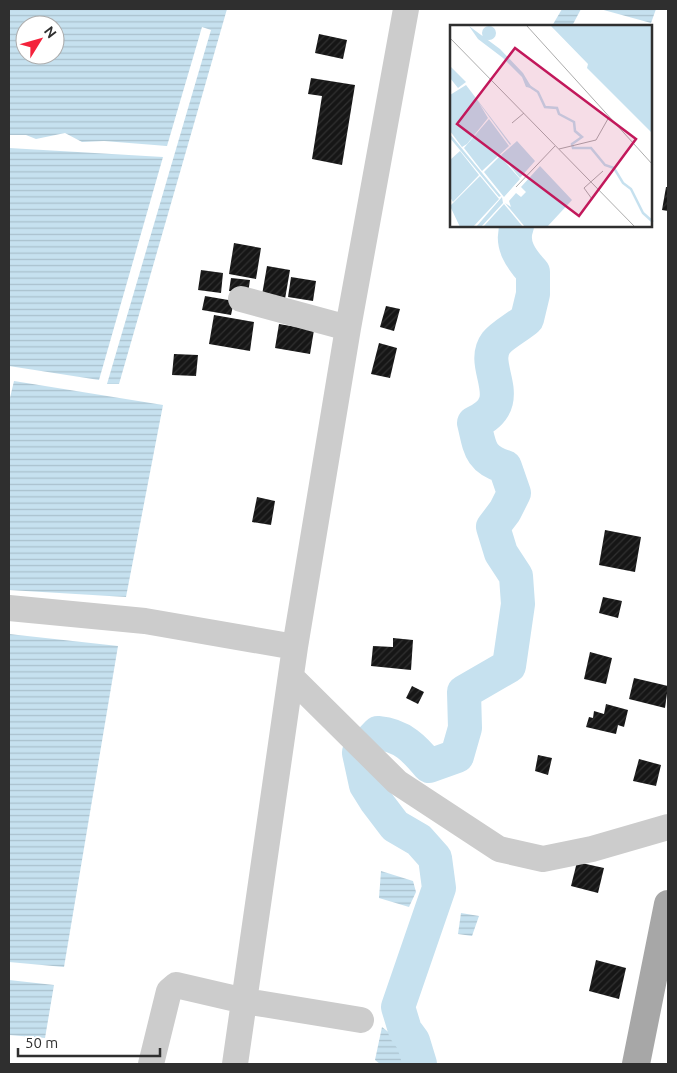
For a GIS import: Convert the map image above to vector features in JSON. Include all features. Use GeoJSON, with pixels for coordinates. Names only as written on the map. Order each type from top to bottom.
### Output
{"type":"FeatureCollection","features":[{"type":"Feature","properties":{"kind":"main road"},"geometry":{"type":"LineString","coordinates":[[636,1064],[668,904]]}},
{"type":"Feature","properties":{"kind":"street"},"geometry":{"type":"LineString","coordinates":[[235,1064],[295,647],[348,328],[406,9]]}},
{"type":"Feature","properties":{"kind":"street"},"geometry":{"type":"LineString","coordinates":[[241,299],[348,328]]}},
{"type":"Feature","properties":{"kind":"street"},"geometry":{"type":"LineString","coordinates":[[9,608],[145,621],[295,647]]}},
{"type":"Feature","properties":{"kind":"street"},"geometry":{"type":"LineString","coordinates":[[291,677],[397,782],[499,849],[543,859],[592,849],[668,827]]}},
{"type":"Feature","properties":{"kind":"street"},"geometry":{"type":"LineString","coordinates":[[151,1064],[172,988],[176,985],[245,1001],[361,1020]]}},
{"type":"Feature","properties":{"kind":"water"},"geometry":{"type":"Polygon","coordinates":[[[9,9],[227,9],[119,384],[107,384],[211,30],[202,27],[167,146],[104,141],[82,142],[65,133],[36,139],[26,135],[9,135],[9,9]]]}},
{"type":"Feature","properties":{"kind":"water"},"geometry":{"type":"Polygon","coordinates":[[[562,9],[581,9],[573,25],[553,25],[562,9]]]}},
{"type":"Feature","properties":{"kind":"water"},"geometry":{"type":"Polygon","coordinates":[[[600,9],[656,9],[651,23],[600,9]]]}},
{"type":"Feature","properties":{"kind":"water"},"geometry":{"type":"Polygon","coordinates":[[[9,148],[163,157],[99,380],[9,366],[9,148]]]}},
{"type":"Feature","properties":{"kind":"water"},"geometry":{"type":"Polygon","coordinates":[[[507,228],[522,228],[517,247],[521,268],[509,248],[507,228]]]}},
{"type":"Feature","properties":{"kind":"water"},"geometry":{"type":"Polygon","coordinates":[[[14,381],[163,405],[126,597],[9,590],[9,402],[14,381]]]}},
{"type":"Feature","properties":{"kind":"water"},"geometry":{"type":"Polygon","coordinates":[[[9,634],[118,646],[64,967],[9,962],[9,634]]]}},
{"type":"Feature","properties":{"kind":"water"},"geometry":{"type":"Polygon","coordinates":[[[381,871],[413,881],[416,892],[409,907],[379,898],[381,871]]]}},
{"type":"Feature","properties":{"kind":"water"},"geometry":{"type":"Polygon","coordinates":[[[461,913],[479,916],[472,936],[458,934],[461,913]]]}},
{"type":"Feature","properties":{"kind":"water"},"geometry":{"type":"Polygon","coordinates":[[[9,980],[54,985],[45,1038],[9,1035],[9,980]]]}},
{"type":"Feature","properties":{"kind":"water"},"geometry":{"type":"Polygon","coordinates":[[[382,1027],[405,1045],[403,1064],[380,1064],[375,1060],[382,1027]]]}},
{"type":"Feature","properties":{"kind":"building"},"geometry":{"type":"Polygon","coordinates":[[[319,34],[347,40],[343,59],[315,53],[319,34]]]}},
{"type":"Feature","properties":{"kind":"building"},"geometry":{"type":"Polygon","coordinates":[[[311,78],[355,85],[342,165],[312,159],[322,96],[308,94],[311,78]]]}},
{"type":"Feature","properties":{"kind":"building"},"geometry":{"type":"Polygon","coordinates":[[[666,187],[668,187],[668,211],[662,210],[666,187]]]}},
{"type":"Feature","properties":{"kind":"building"},"geometry":{"type":"Polygon","coordinates":[[[234,243],[261,248],[256,279],[229,274],[234,243]]]}},
{"type":"Feature","properties":{"kind":"building"},"geometry":{"type":"Polygon","coordinates":[[[267,266],[290,270],[285,299],[262,295],[267,266]]]}},
{"type":"Feature","properties":{"kind":"building"},"geometry":{"type":"Polygon","coordinates":[[[201,270],[223,273],[221,293],[198,290],[201,270]]]}},
{"type":"Feature","properties":{"kind":"building"},"geometry":{"type":"Polygon","coordinates":[[[291,277],[316,281],[313,301],[288,297],[291,277]]]}},
{"type":"Feature","properties":{"kind":"building"},"geometry":{"type":"Polygon","coordinates":[[[231,278],[250,280],[248,293],[229,291],[231,278]]]}},
{"type":"Feature","properties":{"kind":"building"},"geometry":{"type":"Polygon","coordinates":[[[205,296],[234,301],[231,315],[202,310],[205,296]]]}},
{"type":"Feature","properties":{"kind":"building"},"geometry":{"type":"Polygon","coordinates":[[[386,306],[400,309],[394,331],[380,327],[386,306]]]}},
{"type":"Feature","properties":{"kind":"building"},"geometry":{"type":"Polygon","coordinates":[[[214,315],[254,322],[250,351],[209,344],[214,315]]]}},
{"type":"Feature","properties":{"kind":"building"},"geometry":{"type":"Polygon","coordinates":[[[279,324],[314,330],[310,354],[275,348],[279,324]]]}},
{"type":"Feature","properties":{"kind":"building"},"geometry":{"type":"Polygon","coordinates":[[[379,343],[397,348],[390,378],[371,374],[379,343]]]}},
{"type":"Feature","properties":{"kind":"building"},"geometry":{"type":"Polygon","coordinates":[[[174,354],[198,355],[196,376],[172,375],[174,354]]]}},
{"type":"Feature","properties":{"kind":"building"},"geometry":{"type":"Polygon","coordinates":[[[257,497],[275,501],[271,525],[252,522],[257,497]]]}},
{"type":"Feature","properties":{"kind":"building"},"geometry":{"type":"Polygon","coordinates":[[[605,530],[641,537],[635,572],[599,565],[605,530]]]}},
{"type":"Feature","properties":{"kind":"building"},"geometry":{"type":"Polygon","coordinates":[[[603,597],[622,601],[618,618],[599,613],[603,597]]]}},
{"type":"Feature","properties":{"kind":"building"},"geometry":{"type":"Polygon","coordinates":[[[393,638],[413,640],[411,670],[371,666],[373,646],[393,647],[393,638]]]}},
{"type":"Feature","properties":{"kind":"building"},"geometry":{"type":"Polygon","coordinates":[[[590,652],[612,658],[606,684],[584,679],[590,652]]]}},
{"type":"Feature","properties":{"kind":"building"},"geometry":{"type":"Polygon","coordinates":[[[634,678],[668,686],[665,708],[629,699],[634,678]]]}},
{"type":"Feature","properties":{"kind":"building"},"geometry":{"type":"Polygon","coordinates":[[[412,686],[424,692],[418,704],[406,698],[412,686]]]}},
{"type":"Feature","properties":{"kind":"building"},"geometry":{"type":"Polygon","coordinates":[[[606,704],[628,710],[624,727],[618,725],[616,734],[586,727],[589,717],[593,718],[594,711],[604,714],[606,704]]]}},
{"type":"Feature","properties":{"kind":"building"},"geometry":{"type":"Polygon","coordinates":[[[538,755],[552,758],[548,775],[535,771],[538,755]]]}},
{"type":"Feature","properties":{"kind":"building"},"geometry":{"type":"Polygon","coordinates":[[[639,759],[661,765],[656,786],[633,781],[639,759]]]}},
{"type":"Feature","properties":{"kind":"building"},"geometry":{"type":"Polygon","coordinates":[[[577,862],[604,868],[598,893],[571,886],[577,862]]]}},
{"type":"Feature","properties":{"kind":"building"},"geometry":{"type":"Polygon","coordinates":[[[596,960],[626,968],[619,999],[589,991],[596,960]]]}},
{"type":"Feature","properties":{"kind":"waterway"},"geometry":{"type":"LineString","coordinates":[[420,1064],[413,1041],[405,1030],[398,1007],[439,888],[435,858],[419,840],[395,826],[376,801],[366,785],[359,753],[378,733],[387,734],[401,740],[429,766],[457,756],[465,728],[464,692],[509,666],[518,604],[516,576],[501,553],[493,527],[505,511],[514,493],[505,467],[490,460],[482,451],[474,423],[488,415],[495,405],[497,395],[492,352],[496,343],[527,319],[533,294],[533,272],[524,262],[518,251],[515,239],[516,228]]}}]}
